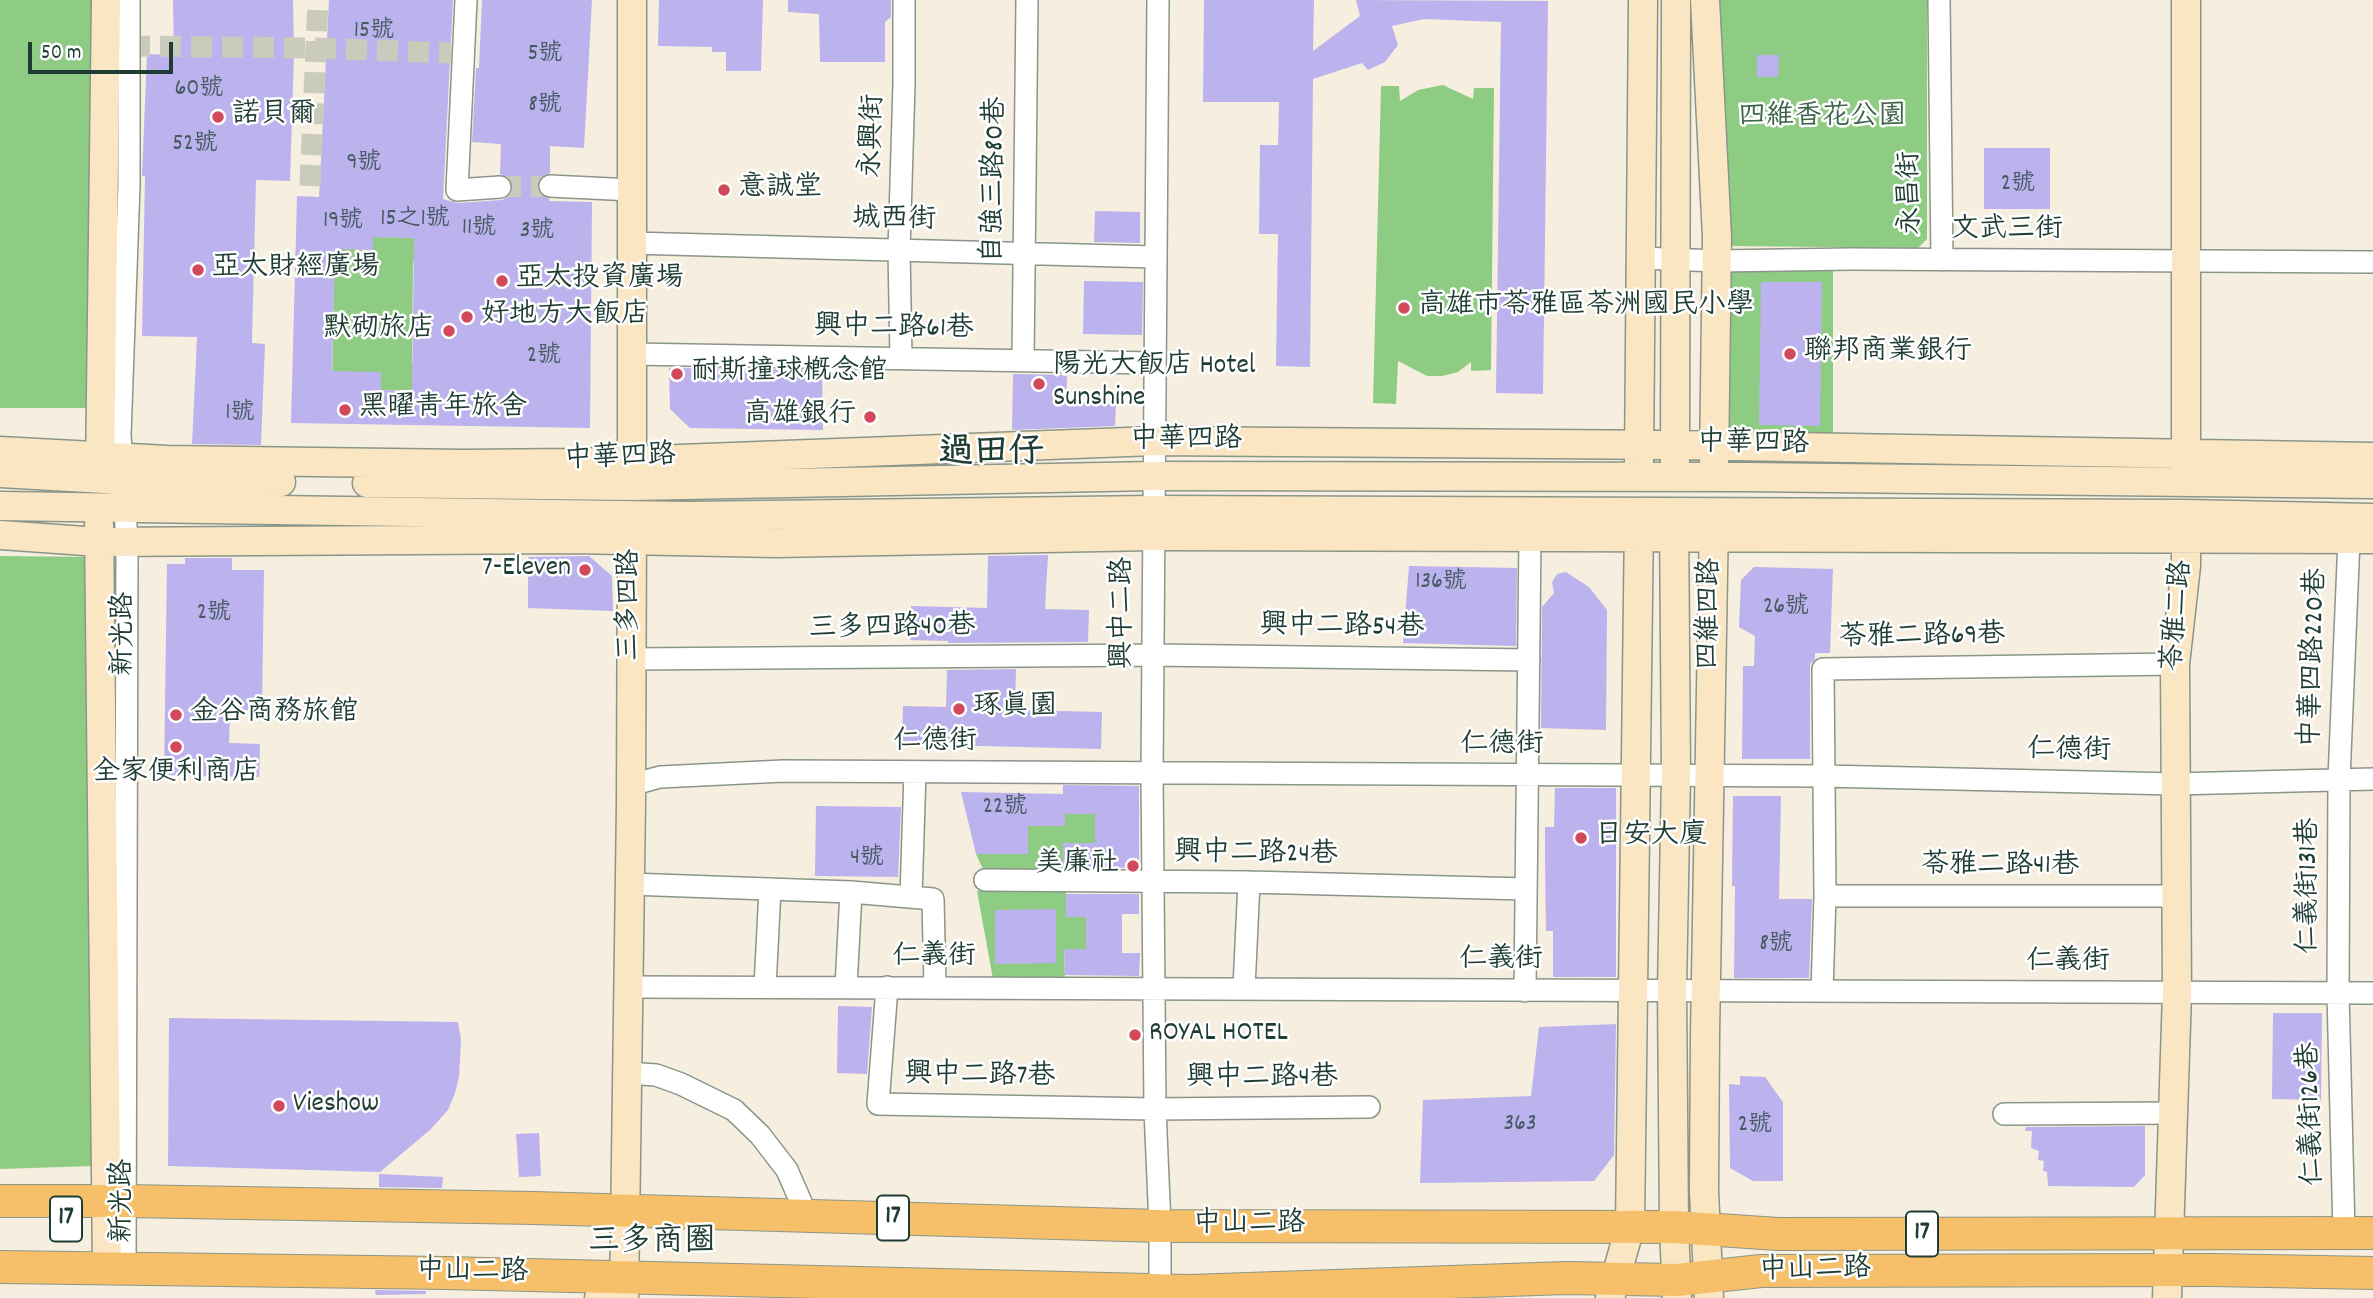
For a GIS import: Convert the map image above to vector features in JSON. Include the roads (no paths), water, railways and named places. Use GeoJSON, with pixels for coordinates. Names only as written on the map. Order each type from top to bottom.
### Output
{"type":"FeatureCollection","features":[{"type":"Feature","properties":{"kind":"main road","name":"中山二路"},"geometry":{"type":"LineString","coordinates":[[0,1201],[113,1207],[625,1210],[1160,1226],[1674,1227],[1778,1234],[2359,1233]]}},
{"type":"Feature","properties":{"kind":"main road","name":"中山二路"},"geometry":{"type":"LineString","coordinates":[[0,1220],[113,1207]]}},
{"type":"Feature","properties":{"kind":"main road","name":"中山二路"},"geometry":{"type":"LineString","coordinates":[[0,1247],[75,1248],[113,1262]]}},
{"type":"Feature","properties":{"kind":"main road","name":"中山二路"},"geometry":{"type":"LineString","coordinates":[[0,1267],[113,1262],[624,1287],[1160,1294],[1566,1278],[1612,1289],[1709,1288],[1761,1271],[2168,1284],[2212,1270],[2373,1273]]}},
{"type":"Feature","properties":{"kind":"street","name":"新光路"},"geometry":{"type":"LineString","coordinates":[[106,0],[113,542],[113,1262]]}},
{"type":"Feature","properties":{"kind":"street","name":"新光路"},"geometry":{"type":"LineString","coordinates":[[111,481],[129,185],[129,0]]}},
{"type":"Feature","properties":{"kind":"street"},"geometry":{"type":"LineString","coordinates":[[466,0],[457,190],[500,187]]}},
{"type":"Feature","properties":{"kind":"street","name":"三多四路"},"geometry":{"type":"LineString","coordinates":[[624,1287],[633,473],[632,0]]}},
{"type":"Feature","properties":{"kind":"street","name":"永興街"},"geometry":{"type":"LineString","coordinates":[[901,358],[899,250],[905,84],[904,0]]}},
{"type":"Feature","properties":{"kind":"street","name":"自強三路80巷"},"geometry":{"type":"LineString","coordinates":[[1023,360],[1027,0]]}},
{"type":"Feature","properties":{"kind":"street","name":"興中二路"},"geometry":{"type":"LineString","coordinates":[[1158,0],[1153,773],[1160,1294]]}},
{"type":"Feature","properties":{"kind":"street"},"geometry":{"type":"LineString","coordinates":[[1612,1289],[1630,1227],[1637,776],[1643,0]]}},
{"type":"Feature","properties":{"kind":"street","name":"四維四路"},"geometry":{"type":"LineString","coordinates":[[1674,1227],[1672,990],[1676,775],[1673,524],[1676,0]]}},
{"type":"Feature","properties":{"kind":"street","name":"四維四路"},"geometry":{"type":"LineString","coordinates":[[1705,0],[1717,261],[1705,990],[1705,1229],[1709,1288]]}},
{"type":"Feature","properties":{"kind":"street","name":"永昌街"},"geometry":{"type":"LineString","coordinates":[[1939,0],[1942,260]]}},
{"type":"Feature","properties":{"kind":"street","name":"苓雅二路"},"geometry":{"type":"LineString","coordinates":[[2168,1284],[2177,993],[2175,664],[2186,566],[2186,0]]}},
{"type":"Feature","properties":{"kind":"street"},"geometry":{"type":"LineString","coordinates":[[550,186],[632,190]]}},
{"type":"Feature","properties":{"kind":"street","name":"城西街"},"geometry":{"type":"LineString","coordinates":[[631,243],[1156,257]]}},
{"type":"Feature","properties":{"kind":"street","name":"文武三街"},"geometry":{"type":"LineString","coordinates":[[1641,258],[1717,261],[2373,262]]}},
{"type":"Feature","properties":{"kind":"street","name":"興中二路61巷"},"geometry":{"type":"LineString","coordinates":[[632,354],[1155,363]]}},
{"type":"Feature","properties":{"kind":"street","name":"中華四路"},"geometry":{"type":"LineString","coordinates":[[633,473],[1154,441],[1675,445],[2373,457]]}},
{"type":"Feature","properties":{"kind":"street","name":"中華四路"},"geometry":{"type":"LineString","coordinates":[[0,451],[111,481],[632,527]]}},
{"type":"Feature","properties":{"kind":"street"},"geometry":{"type":"LineString","coordinates":[[0,473],[111,481]]}},
{"type":"Feature","properties":{"kind":"street","name":"中華四路"},"geometry":{"type":"LineString","coordinates":[[111,481],[633,473],[1639,476],[2373,485]]}},
{"type":"Feature","properties":{"kind":"street"},"geometry":{"type":"LineString","coordinates":[[0,506],[111,481]]}},
{"type":"Feature","properties":{"kind":"street","name":"中華四路"},"geometry":{"type":"LineString","coordinates":[[0,535],[113,542],[632,527],[1153,523],[2186,526],[2373,518]]}},
{"type":"Feature","properties":{"kind":"street","name":"中華四路"},"geometry":{"type":"LineString","coordinates":[[1153,523],[1530,537],[1639,524]]}},
{"type":"Feature","properties":{"kind":"street","name":"中華四路"},"geometry":{"type":"LineString","coordinates":[[2186,526],[2361,538]]}},
{"type":"Feature","properties":{"kind":"street"},"geometry":{"type":"LineString","coordinates":[[1525,991],[1530,537]]}},
{"type":"Feature","properties":{"kind":"street","name":"中華四路220巷"},"geometry":{"type":"LineString","coordinates":[[2339,779],[2361,538]]}},
{"type":"Feature","properties":{"kind":"street","name":"三多四路40巷"},"geometry":{"type":"LineString","coordinates":[[631,659],[1154,655]]}},
{"type":"Feature","properties":{"kind":"street","name":"興中二路54巷"},"geometry":{"type":"LineString","coordinates":[[1154,655],[1529,660]]}},
{"type":"Feature","properties":{"kind":"street","name":"苓雅二路69巷"},"geometry":{"type":"LineString","coordinates":[[1822,991],[1825,896],[1823,669],[2175,664]]}},
{"type":"Feature","properties":{"kind":"street","name":"仁德街"},"geometry":{"type":"LineString","coordinates":[[631,785],[660,777],[771,772],[1824,776],[2175,784],[2373,779]]}},
{"type":"Feature","properties":{"kind":"street"},"geometry":{"type":"LineString","coordinates":[[911,897],[915,772]]}},
{"type":"Feature","properties":{"kind":"street","name":"仁義街131巷"},"geometry":{"type":"LineString","coordinates":[[2338,993],[2339,779]]}},
{"type":"Feature","properties":{"kind":"street","name":"興中二路24巷"},"geometry":{"type":"LineString","coordinates":[[985,880],[1249,882],[1526,889]]}},
{"type":"Feature","properties":{"kind":"street"},"geometry":{"type":"LineString","coordinates":[[1244,988],[1249,882]]}},
{"type":"Feature","properties":{"kind":"street"},"geometry":{"type":"LineString","coordinates":[[630,884],[851,892],[933,899],[935,987]]}},
{"type":"Feature","properties":{"kind":"street"},"geometry":{"type":"LineString","coordinates":[[765,986],[770,889]]}},
{"type":"Feature","properties":{"kind":"street"},"geometry":{"type":"LineString","coordinates":[[845,987],[851,892]]}},
{"type":"Feature","properties":{"kind":"street","name":"苓雅二路41巷"},"geometry":{"type":"LineString","coordinates":[[1825,896],[2175,897]]}},
{"type":"Feature","properties":{"kind":"street","name":"仁義街"},"geometry":{"type":"LineString","coordinates":[[629,987],[2373,993]]}},
{"type":"Feature","properties":{"kind":"street","name":"興中二路7巷"},"geometry":{"type":"LineString","coordinates":[[887,987],[878,1104],[1156,1109]]}},
{"type":"Feature","properties":{"kind":"street","name":"仁義街126巷"},"geometry":{"type":"LineString","coordinates":[[2338,993],[2359,1233]]}},
{"type":"Feature","properties":{"kind":"street"},"geometry":{"type":"LineString","coordinates":[[627,1073],[656,1075],[734,1110],[760,1135],[787,1170],[800,1194],[807,1216]]}},
{"type":"Feature","properties":{"kind":"street","name":"興中二路4巷"},"geometry":{"type":"LineString","coordinates":[[1156,1109],[1369,1107]]}},
{"type":"Feature","properties":{"kind":"street"},"geometry":{"type":"LineString","coordinates":[[2004,1114],[2173,1113]]}},
{"type":"Feature","properties":{"kind":"street"},"geometry":{"type":"LineString","coordinates":[[1663,1289],[1674,1227]]}},
{"type":"Feature","properties":{"kind":"street"},"geometry":{"type":"LineString","coordinates":[[599,1298],[624,1287]]}},
{"type":"Feature","properties":{"kind":"tunnel"},"geometry":{"type":"LineString","coordinates":[[310,186],[318,0]]}},
{"type":"Feature","properties":{"kind":"tunnel"},"geometry":{"type":"LineString","coordinates":[[129,46],[451,53]]}},
{"type":"Feature","properties":{"kind":"tunnel"},"geometry":{"type":"LineString","coordinates":[[500,187],[550,186]]}},
{"type":"Feature","properties":{"kind":"place","name":"諾貝爾"},"geometry":{"type":"Point","coordinates":[218,117]}},
{"type":"Feature","properties":{"kind":"place","name":"意誠堂"},"geometry":{"type":"Point","coordinates":[724,190]}},
{"type":"Feature","properties":{"kind":"place","name":"亞太財經廣場"},"geometry":{"type":"Point","coordinates":[198,270]}},
{"type":"Feature","properties":{"kind":"place","name":"亞太投資廣場"},"geometry":{"type":"Point","coordinates":[502,281]}},
{"type":"Feature","properties":{"kind":"place","name":"高雄市苓雅區苓洲國民小學"},"geometry":{"type":"Point","coordinates":[1404,308]}},
{"type":"Feature","properties":{"kind":"place","name":"好地方大飯店"},"geometry":{"type":"Point","coordinates":[467,317]}},
{"type":"Feature","properties":{"kind":"place","name":"默砌旅店"},"geometry":{"type":"Point","coordinates":[449,331]}},
{"type":"Feature","properties":{"kind":"place","name":"聯邦商業銀行"},"geometry":{"type":"Point","coordinates":[1790,354]}},
{"type":"Feature","properties":{"kind":"place","name":"耐斯撞球概念館"},"geometry":{"type":"Point","coordinates":[677,374]}},
{"type":"Feature","properties":{"kind":"place","name":"陽光大飯店 Hotel Sunshine"},"geometry":{"type":"Point","coordinates":[1039,384]}},
{"type":"Feature","properties":{"kind":"place","name":"黑曜青年旅舍"},"geometry":{"type":"Point","coordinates":[345,410]}},
{"type":"Feature","properties":{"kind":"place","name":"高雄銀行"},"geometry":{"type":"Point","coordinates":[870,417]}},
{"type":"Feature","properties":{"kind":"place","name":"7-Eleven"},"geometry":{"type":"Point","coordinates":[585,570]}},
{"type":"Feature","properties":{"kind":"place","name":"琢真園"},"geometry":{"type":"Point","coordinates":[959,709]}},
{"type":"Feature","properties":{"kind":"place","name":"金谷商務旅館"},"geometry":{"type":"Point","coordinates":[176,715]}},
{"type":"Feature","properties":{"kind":"place","name":"全家便利商店"},"geometry":{"type":"Point","coordinates":[176,747]}},
{"type":"Feature","properties":{"kind":"place","name":"日安大廈"},"geometry":{"type":"Point","coordinates":[1581,838]}},
{"type":"Feature","properties":{"kind":"place","name":"美廉社"},"geometry":{"type":"Point","coordinates":[1133,866]}},
{"type":"Feature","properties":{"kind":"place","name":"ROYAL HOTEL"},"geometry":{"type":"Point","coordinates":[1135,1035]}},
{"type":"Feature","properties":{"kind":"place","name":"Vieshow"},"geometry":{"type":"Point","coordinates":[279,1106]}},
{"type":"Feature","properties":{"kind":"district","name":"過田仔"},"geometry":{"type":"Point","coordinates":[991,456]}},
{"type":"Feature","properties":{"kind":"district","name":"三多商圈"},"geometry":{"type":"Point","coordinates":[652,1245]}},
{"type":"Feature","properties":{"kind":"park label","name":"四維香花公園"},"geometry":{"type":"Point","coordinates":[1822,119]}}]}
